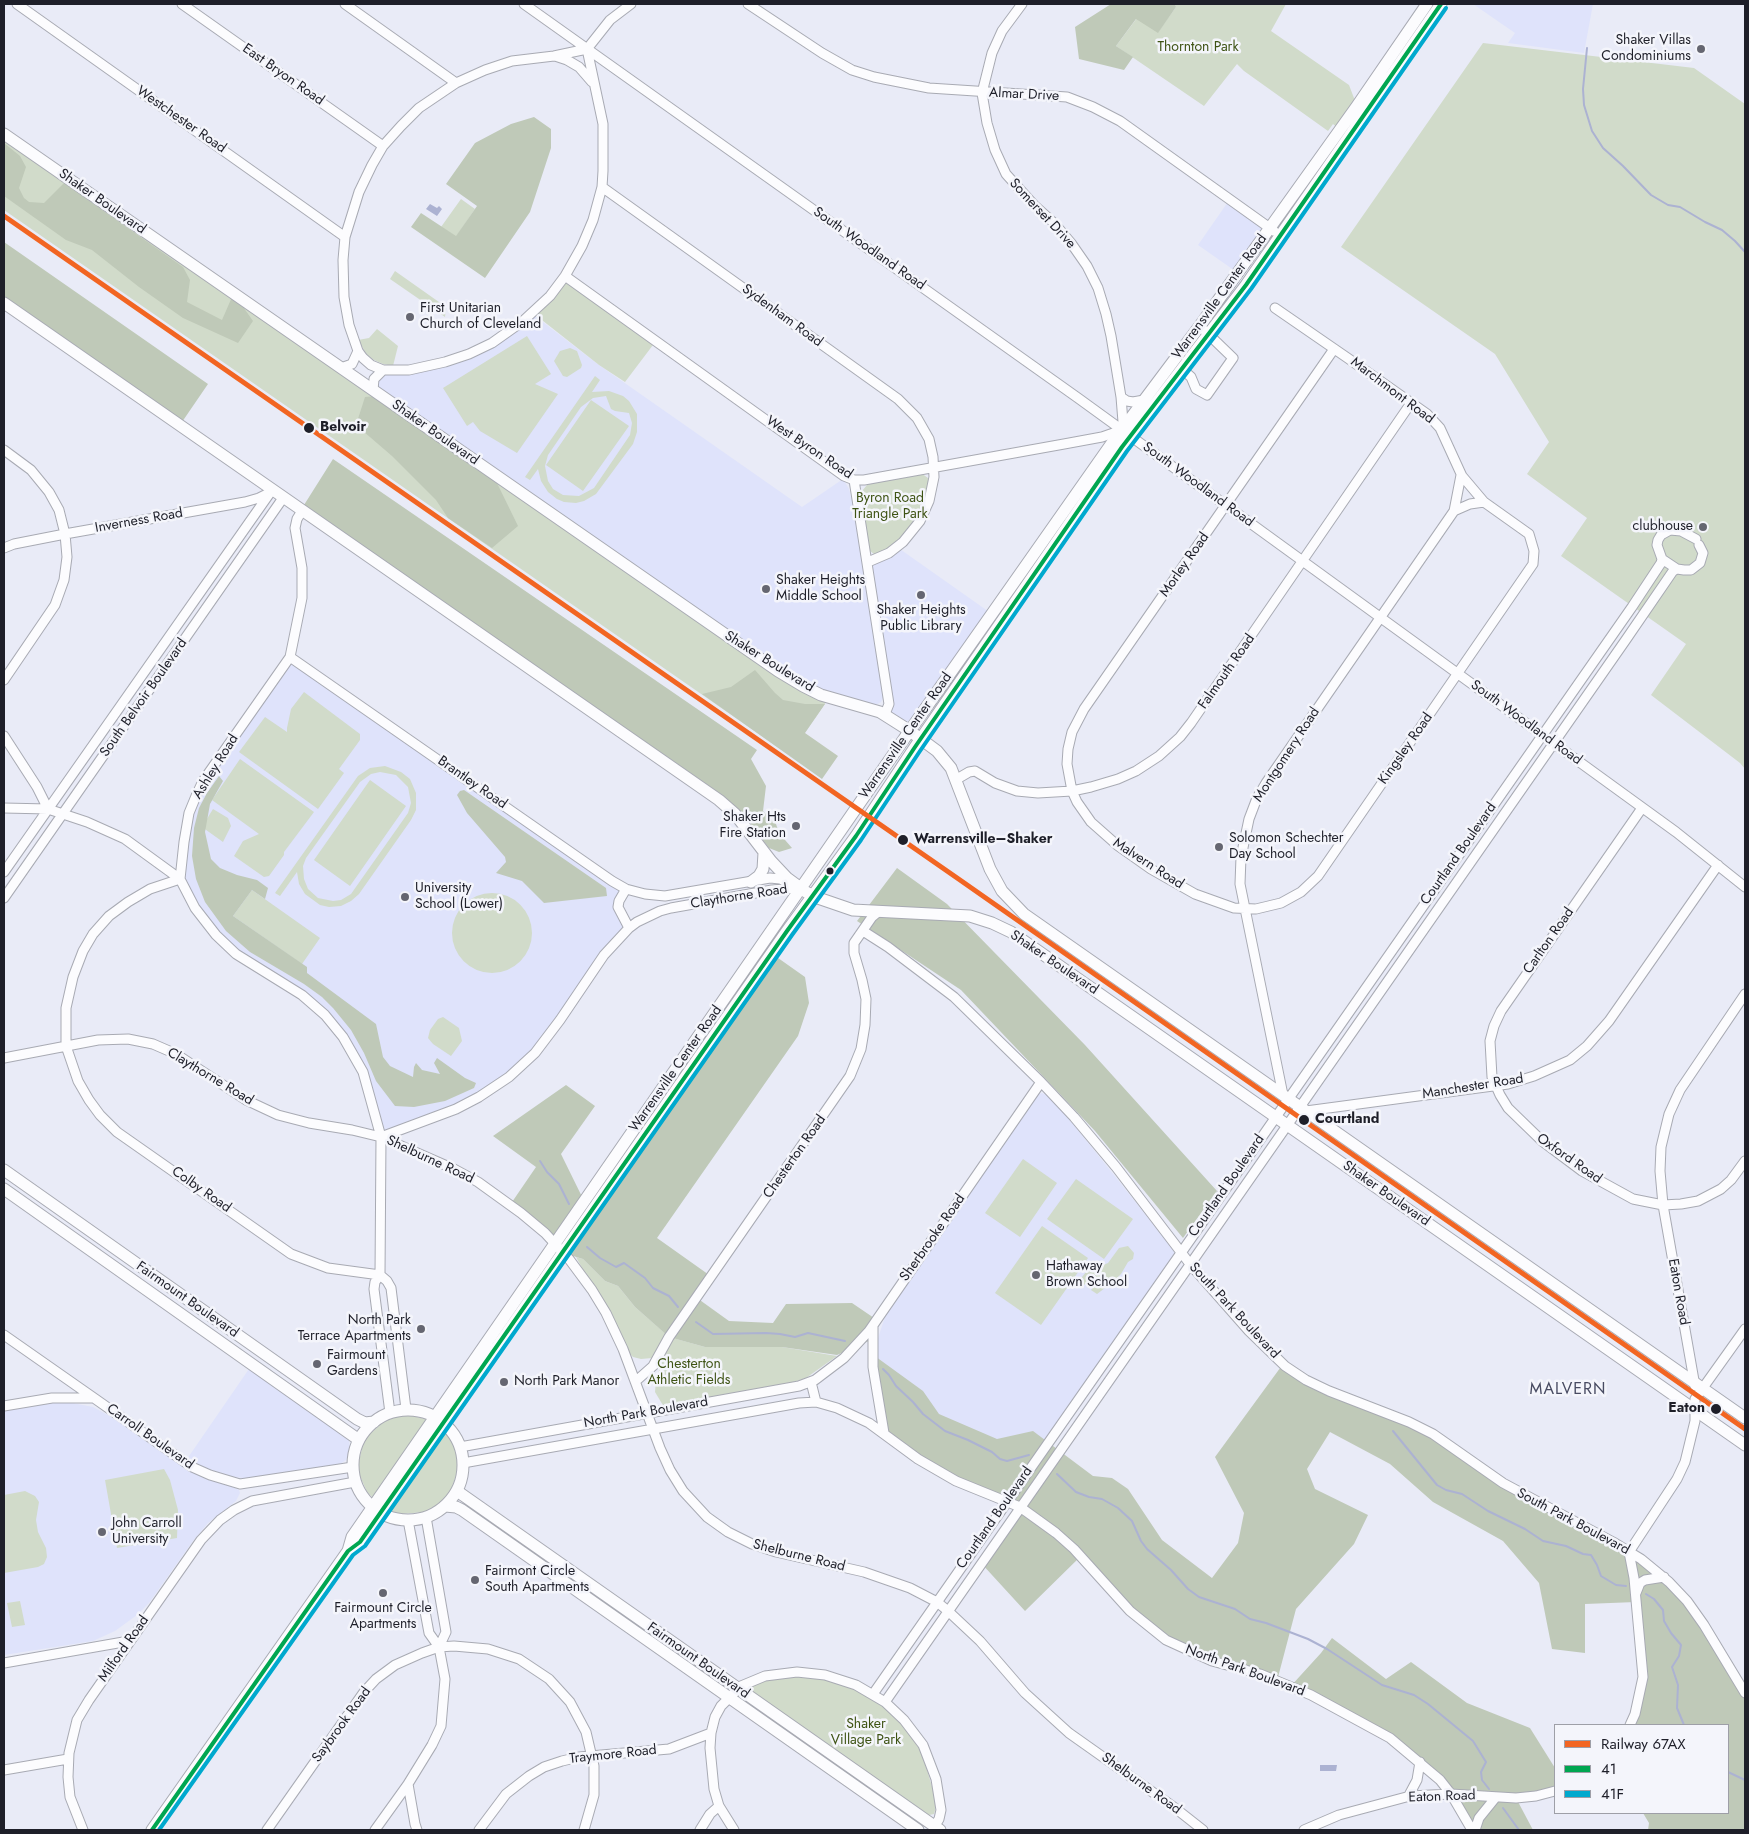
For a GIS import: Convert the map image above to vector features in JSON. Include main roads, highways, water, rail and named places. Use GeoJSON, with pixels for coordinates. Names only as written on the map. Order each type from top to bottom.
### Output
{"type":"FeatureCollection","features":[{"type":"Feature","properties":{"kind":"main road","name":"Warrensville Center Road"},"geometry":{"type":"LineString","coordinates":[[152,1830],[348,1551],[352,1537],[377,1510],[444,1423],[812,896],[856,836],[1126,433],[1144,400],[1200,327],[1428,4]]}},
{"type":"Feature","properties":{"kind":"main road","name":"Warrensville Center Road"},"geometry":{"type":"LineString","coordinates":[[377,1510],[435,1416],[862,798],[1126,433],[1183,370],[1210,335],[1441,4]]}},
{"type":"Feature","properties":{"kind":"main road","name":"Shaker Boulevard"},"geometry":{"type":"LineString","coordinates":[[4,134],[786,676],[821,695],[885,714],[921,739],[947,762],[957,779],[990,869],[1002,891],[1030,918],[1698,1389],[1745,1418]]}},
{"type":"Feature","properties":{"kind":"main road","name":"Shaker Boulevard"},"geometry":{"type":"LineString","coordinates":[[4,303],[720,800],[739,819],[764,853],[788,878],[812,896],[852,910],[959,915],[981,919],[1001,927],[1020,938],[1745,1445]]}},
{"type":"Feature","properties":{"kind":"main road"},"geometry":{"type":"LineString","coordinates":[[751,882],[759,876],[763,869],[764,853]]}},
{"type":"Feature","properties":{"kind":"main road","name":"Fairmount Boulevard"},"geometry":{"type":"LineString","coordinates":[[4,1170],[358,1420],[365,1423],[374,1422]]}},
{"type":"Feature","properties":{"kind":"main road","name":"Fairmount Boulevard"},"geometry":{"type":"LineString","coordinates":[[4,1189],[359,1440]]}},
{"type":"Feature","properties":{"kind":"main road"},"geometry":{"type":"LineString","coordinates":[[421,1411],[435,1416],[453,1432],[460,1447],[463,1463],[461,1480],[457,1491],[445,1506],[426,1517],[408,1520],[392,1518],[377,1510],[363,1496],[356,1482],[353,1467],[354,1453],[359,1440],[374,1422],[390,1412],[421,1411]]}},
{"type":"Feature","properties":{"kind":"main road","name":"Fairmount Boulevard"},"geometry":{"type":"LineString","coordinates":[[457,1491],[937,1828]]}},
{"type":"Feature","properties":{"kind":"main road","name":"Fairmount Boulevard"},"geometry":{"type":"LineString","coordinates":[[445,1506],[456,1507],[462,1510],[918,1830]]}},
{"type":"Feature","properties":{"kind":"waterway"},"geometry":{"type":"LineString","coordinates":[[1587,48],[1583,89],[1584,105],[1592,131],[1603,148],[1651,195],[1668,205],[1680,207],[1722,230],[1745,252]]}},
{"type":"Feature","properties":{"kind":"waterway"},"geometry":{"type":"LineString","coordinates":[[540,1161],[547,1172],[559,1184],[569,1204]]}},
{"type":"Feature","properties":{"kind":"waterway"},"geometry":{"type":"LineString","coordinates":[[587,1247],[600,1258],[616,1267],[624,1263],[645,1278],[653,1288],[669,1296],[678,1307]]}},
{"type":"Feature","properties":{"kind":"waterway"},"geometry":{"type":"LineString","coordinates":[[696,1322],[713,1334],[766,1333],[795,1337],[808,1333],[845,1341]]}},
{"type":"Feature","properties":{"kind":"waterway"},"geometry":{"type":"LineString","coordinates":[[883,1369],[896,1386],[923,1414],[945,1431],[992,1452],[1000,1459],[1007,1461],[1029,1455]]}},
{"type":"Feature","properties":{"kind":"waterway"},"geometry":{"type":"LineString","coordinates":[[1393,1431],[1437,1485],[1446,1490],[1462,1494],[1488,1511],[1525,1529],[1543,1541],[1566,1546],[1583,1554],[1591,1555],[1601,1576],[1616,1585],[1626,1586]]}},
{"type":"Feature","properties":{"kind":"waterway"},"geometry":{"type":"LineString","coordinates":[[1057,1474],[1076,1492],[1102,1499],[1118,1508],[1132,1521],[1141,1541],[1147,1549],[1171,1570],[1188,1589],[1199,1597],[1235,1609],[1250,1619],[1308,1639],[1327,1649],[1382,1685],[1414,1695],[1428,1704],[1473,1741],[1486,1762],[1481,1772],[1482,1780],[1489,1789]]}},
{"type":"Feature","properties":{"kind":"waterway"},"geometry":{"type":"LineString","coordinates":[[1646,1594],[1654,1599],[1663,1610],[1664,1621],[1681,1645],[1679,1656],[1672,1667],[1678,1685],[1677,1708],[1684,1724]]}},
{"type":"Feature","properties":{"kind":"waterway"},"geometry":{"type":"LineString","coordinates":[[1729,1772],[1745,1780]]}},
{"type":"Feature","properties":{"kind":"waterway"},"geometry":{"type":"LineString","coordinates":[[1503,1808],[1519,1830]]}},
{"type":"Feature","properties":{"kind":"rail line","name":"67AX"},"geometry":{"type":"LineString","coordinates":[[4,216],[960,880],[1745,1429]]}},
{"type":"Feature","properties":{"kind":"place","name":"Shaker Villas Condominiums"},"geometry":{"type":"Point","coordinates":[1701,49]}},
{"type":"Feature","properties":{"kind":"place","name":"First Unitarian Church of Cleveland"},"geometry":{"type":"Point","coordinates":[410,317]}},
{"type":"Feature","properties":{"kind":"place","name":"Belvoir"},"geometry":{"type":"Point","coordinates":[309,428]}},
{"type":"Feature","properties":{"kind":"place","name":"clubhouse"},"geometry":{"type":"Point","coordinates":[1703,527]}},
{"type":"Feature","properties":{"kind":"place","name":"Shaker Heights Middle School"},"geometry":{"type":"Point","coordinates":[766,589]}},
{"type":"Feature","properties":{"kind":"place","name":"Shaker Heights Public Library"},"geometry":{"type":"Point","coordinates":[921,595]}},
{"type":"Feature","properties":{"kind":"place","name":"Shaker Hts Fire Station"},"geometry":{"type":"Point","coordinates":[796,826]}},
{"type":"Feature","properties":{"kind":"place","name":"Warrensville–Shaker"},"geometry":{"type":"Point","coordinates":[903,840]}},
{"type":"Feature","properties":{"kind":"place","name":"Solomon Schechter Day School"},"geometry":{"type":"Point","coordinates":[1219,847]}},
{"type":"Feature","properties":{"kind":"place","name":"University School (Lower)"},"geometry":{"type":"Point","coordinates":[405,897]}},
{"type":"Feature","properties":{"kind":"place","name":"Courtland"},"geometry":{"type":"Point","coordinates":[1304,1120]}},
{"type":"Feature","properties":{"kind":"place","name":"Hathaway Brown School"},"geometry":{"type":"Point","coordinates":[1036,1275]}},
{"type":"Feature","properties":{"kind":"place","name":"North Park Terrace Apartments"},"geometry":{"type":"Point","coordinates":[421,1329]}},
{"type":"Feature","properties":{"kind":"place","name":"Fairmount Gardens"},"geometry":{"type":"Point","coordinates":[317,1364]}},
{"type":"Feature","properties":{"kind":"place","name":"North Park Manor"},"geometry":{"type":"Point","coordinates":[504,1382]}},
{"type":"Feature","properties":{"kind":"place","name":"Eaton"},"geometry":{"type":"Point","coordinates":[1716,1409]}},
{"type":"Feature","properties":{"kind":"place","name":"John Carroll University"},"geometry":{"type":"Point","coordinates":[102,1532]}},
{"type":"Feature","properties":{"kind":"place","name":"Fairmont Circle South Apartments"},"geometry":{"type":"Point","coordinates":[475,1580]}},
{"type":"Feature","properties":{"kind":"place","name":"Fairmount Circle Apartments"},"geometry":{"type":"Point","coordinates":[383,1593]}},
{"type":"Feature","properties":{"kind":"district","name":"MALVERN"},"geometry":{"type":"Point","coordinates":[1568,1390]}},
{"type":"Feature","properties":{"kind":"park label","name":"Thornton Park"},"geometry":{"type":"Point","coordinates":[1198,48]}},
{"type":"Feature","properties":{"kind":"park label","name":"Byron Road Triangle Park"},"geometry":{"type":"Point","coordinates":[890,508]}},
{"type":"Feature","properties":{"kind":"park label","name":"Chesterton Athletic Fields"},"geometry":{"type":"Point","coordinates":[689,1374]}},
{"type":"Feature","properties":{"kind":"park label","name":"Shaker Village Park"},"geometry":{"type":"Point","coordinates":[866,1734]}}]}
